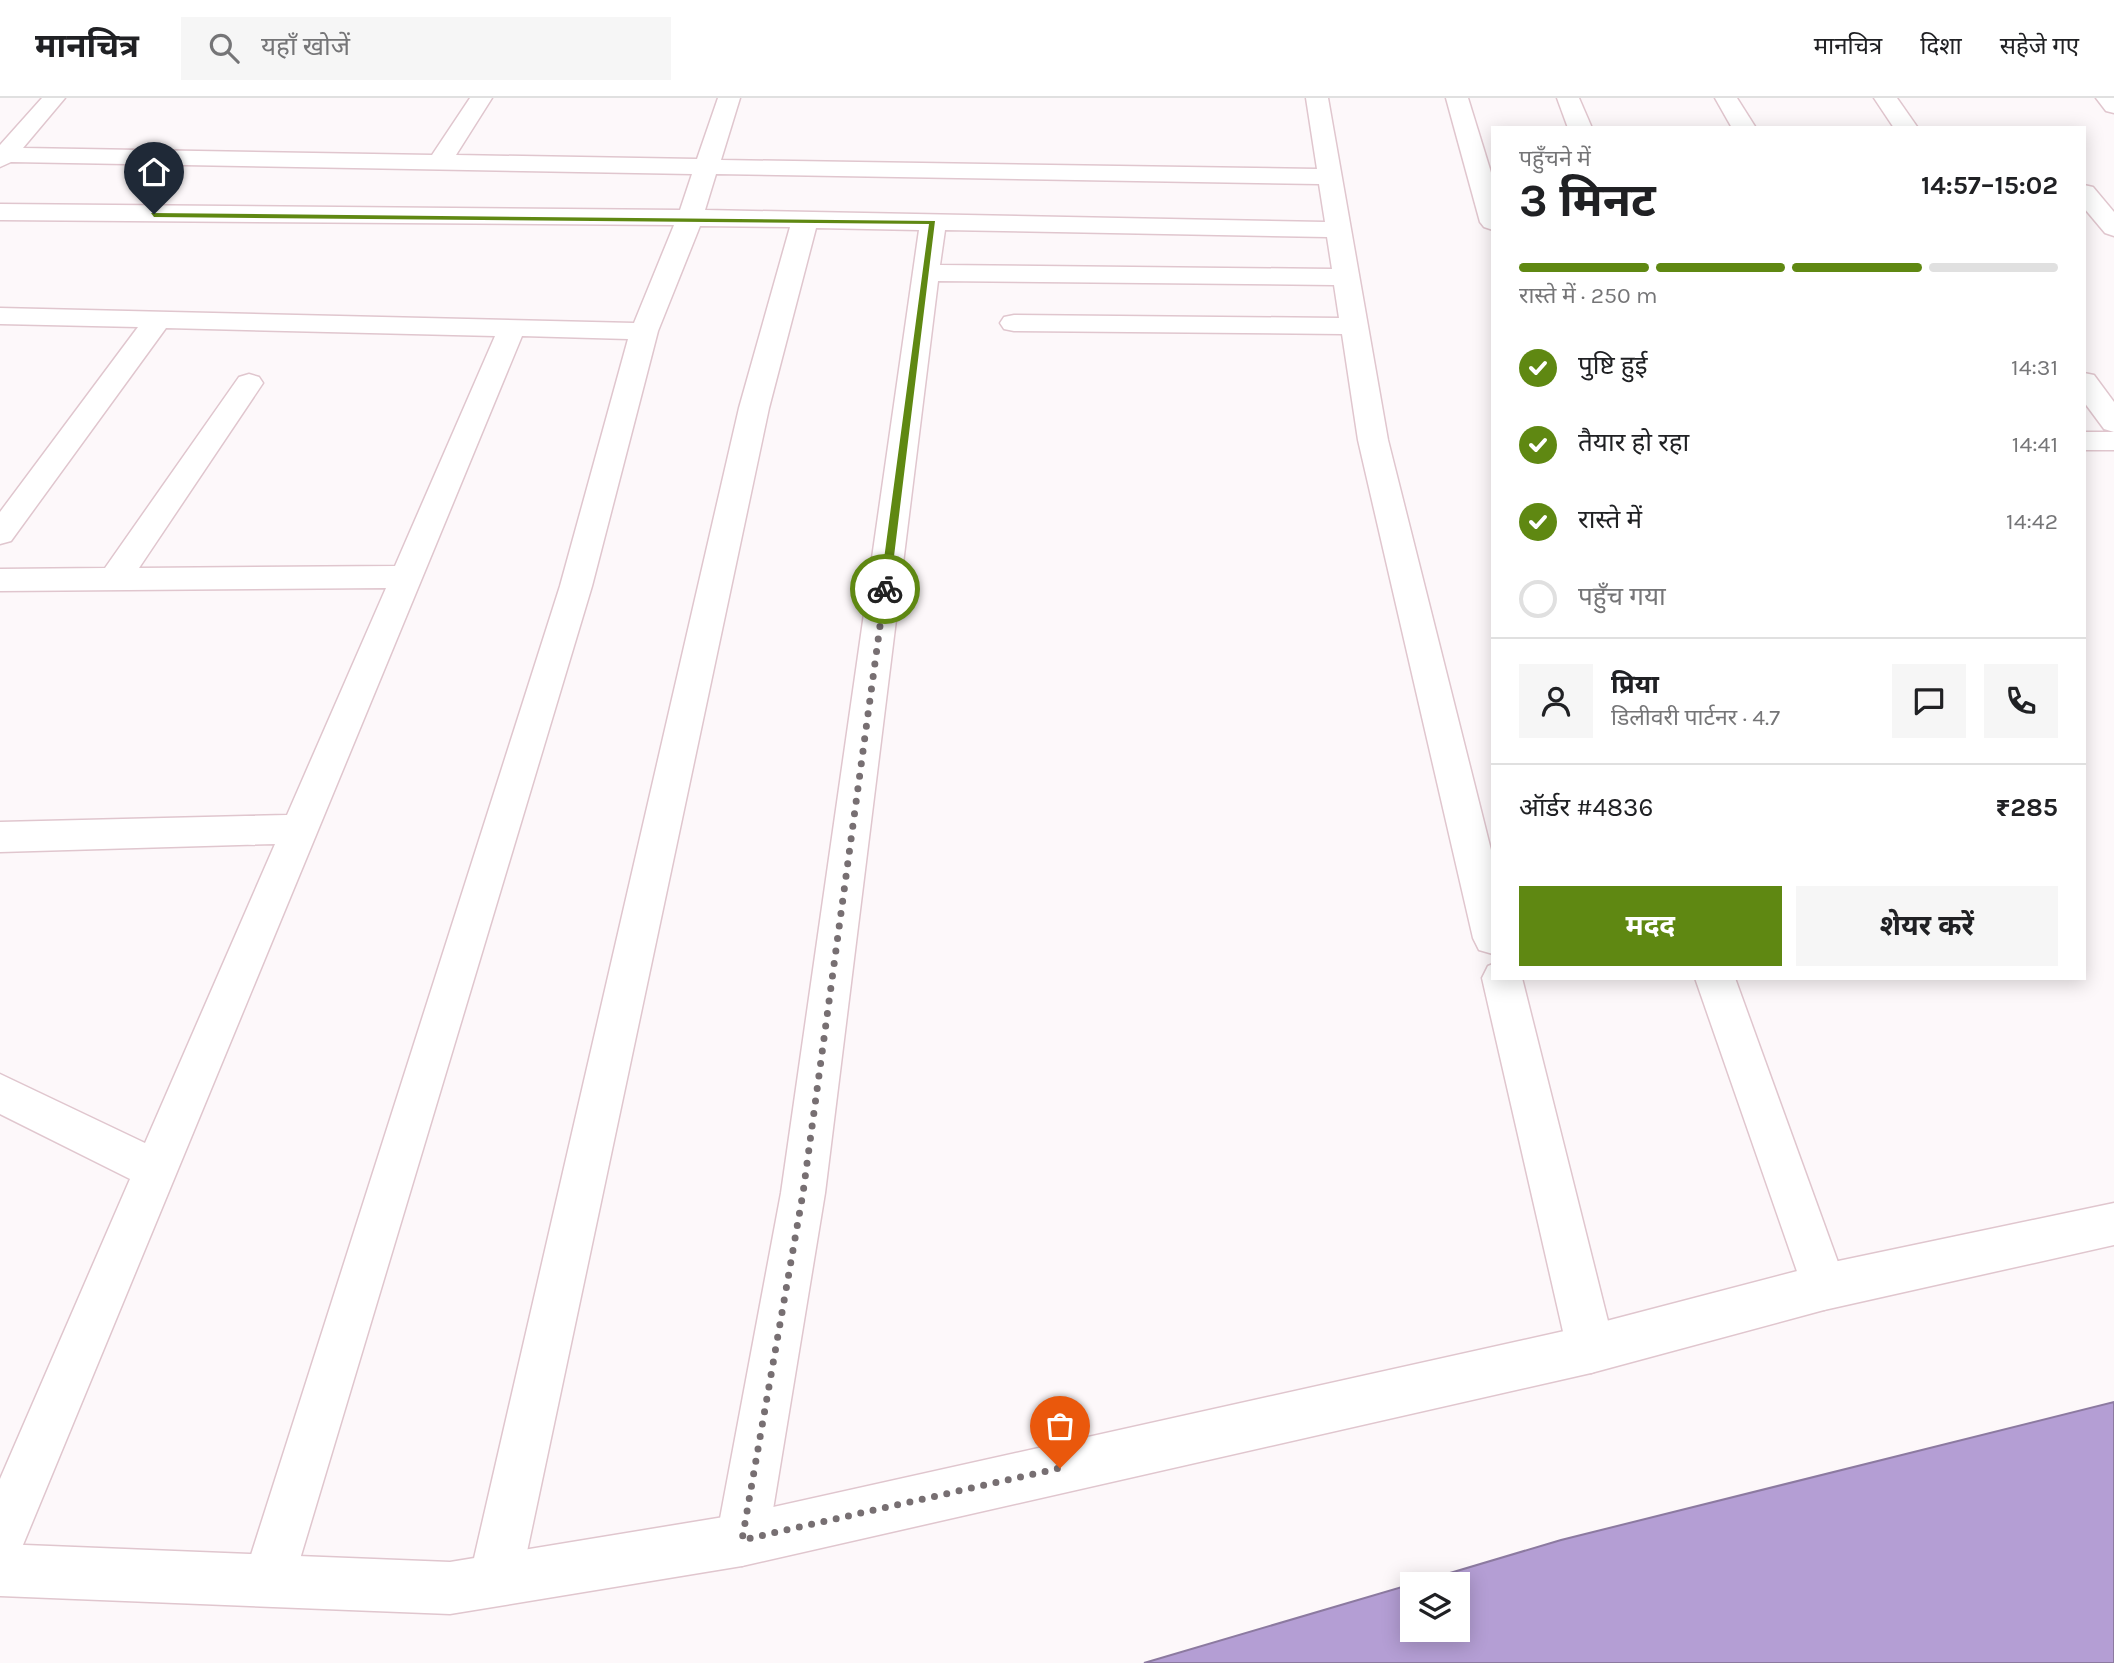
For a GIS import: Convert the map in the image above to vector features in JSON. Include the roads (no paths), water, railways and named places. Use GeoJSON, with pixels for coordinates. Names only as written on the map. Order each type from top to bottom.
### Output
{"type":"FeatureCollection","features":[{"type":"Feature","properties":{"kind":"street"},"geometry":{"type":"LineString","coordinates":[[2,157],[54,98]]}},
{"type":"Feature","properties":{"kind":"street"},"geometry":{"type":"LineString","coordinates":[[438,164],[481,98]]}},
{"type":"Feature","properties":{"kind":"street"},"geometry":{"type":"LineString","coordinates":[[269,1580],[576,586],[643,331],[690,218],[729,98]]}},
{"type":"Feature","properties":{"kind":"street"},"geometry":{"type":"LineString","coordinates":[[1317,98],[1373,440],[1491,930]]}},
{"type":"Feature","properties":{"kind":"street"},"geometry":{"type":"LineString","coordinates":[[1457,98],[1491,215]]}},
{"type":"Feature","properties":{"kind":"street"},"geometry":{"type":"LineString","coordinates":[[1568,98],[1579,126]]}},
{"type":"Feature","properties":{"kind":"street"},"geometry":{"type":"LineString","coordinates":[[1726,98],[1743,126]]}},
{"type":"Feature","properties":{"kind":"street"},"geometry":{"type":"LineString","coordinates":[[1885,98],[1905,126]]}},
{"type":"Feature","properties":{"kind":"street"},"geometry":{"type":"LineString","coordinates":[[2107,98],[2114,106]]}},
{"type":"Feature","properties":{"kind":"street"},"geometry":{"type":"LineString","coordinates":[[2,157],[1330,177]]}},
{"type":"Feature","properties":{"kind":"street"},"geometry":{"type":"LineString","coordinates":[[2086,191],[2114,190]]}},
{"type":"Feature","properties":{"kind":"street"},"geometry":{"type":"LineString","coordinates":[[2086,193],[2114,228]]}},
{"type":"Feature","properties":{"kind":"street"},"geometry":{"type":"LineString","coordinates":[[0,212],[690,218],[1339,230]]}},
{"type":"Feature","properties":{"kind":"street"},"geometry":{"type":"LineString","coordinates":[[495,1580],[754,408],[805,220]]}},
{"type":"Feature","properties":{"kind":"street"},"geometry":{"type":"LineString","coordinates":[[742,1540],[803,1193],[933,222]]}},
{"type":"Feature","properties":{"kind":"street"},"geometry":{"type":"LineString","coordinates":[[926,273],[1347,277]]}},
{"type":"Feature","properties":{"kind":"street"},"geometry":{"type":"LineString","coordinates":[[0,343],[11,316],[643,331]]}},
{"type":"Feature","properties":{"kind":"street"},"geometry":{"type":"LineString","coordinates":[[0,534],[158,320]]}},
{"type":"Feature","properties":{"kind":"street"},"geometry":{"type":"LineString","coordinates":[[1014,323],[1354,326]]}},
{"type":"Feature","properties":{"kind":"street"},"geometry":{"type":"LineString","coordinates":[[0,1539],[512,328]]}},
{"type":"Feature","properties":{"kind":"street"},"geometry":{"type":"LineString","coordinates":[[114,580],[250,383]]}},
{"type":"Feature","properties":{"kind":"street"},"geometry":{"type":"LineString","coordinates":[[2086,384],[2114,423]]}},
{"type":"Feature","properties":{"kind":"street"},"geometry":{"type":"LineString","coordinates":[[2086,441],[2114,441]]}},
{"type":"Feature","properties":{"kind":"street"},"geometry":{"type":"LineString","coordinates":[[0,580],[407,577]]}},
{"type":"Feature","properties":{"kind":"street"},"geometry":{"type":"LineString","coordinates":[[0,837],[300,830]]}},
{"type":"Feature","properties":{"kind":"street"},"geometry":{"type":"LineString","coordinates":[[1503,980],[1591,1349]]}},
{"type":"Feature","properties":{"kind":"street"},"geometry":{"type":"LineString","coordinates":[[1716,980],[1824,1287]]}},
{"type":"Feature","properties":{"kind":"street"},"geometry":{"type":"LineString","coordinates":[[0,1093],[156,1170]]}},
{"type":"Feature","properties":{"kind":"street"},"geometry":{"type":"LineString","coordinates":[[0,1570],[450,1588],[742,1540],[1591,1349],[1824,1287],[2114,1224]]}}]}
